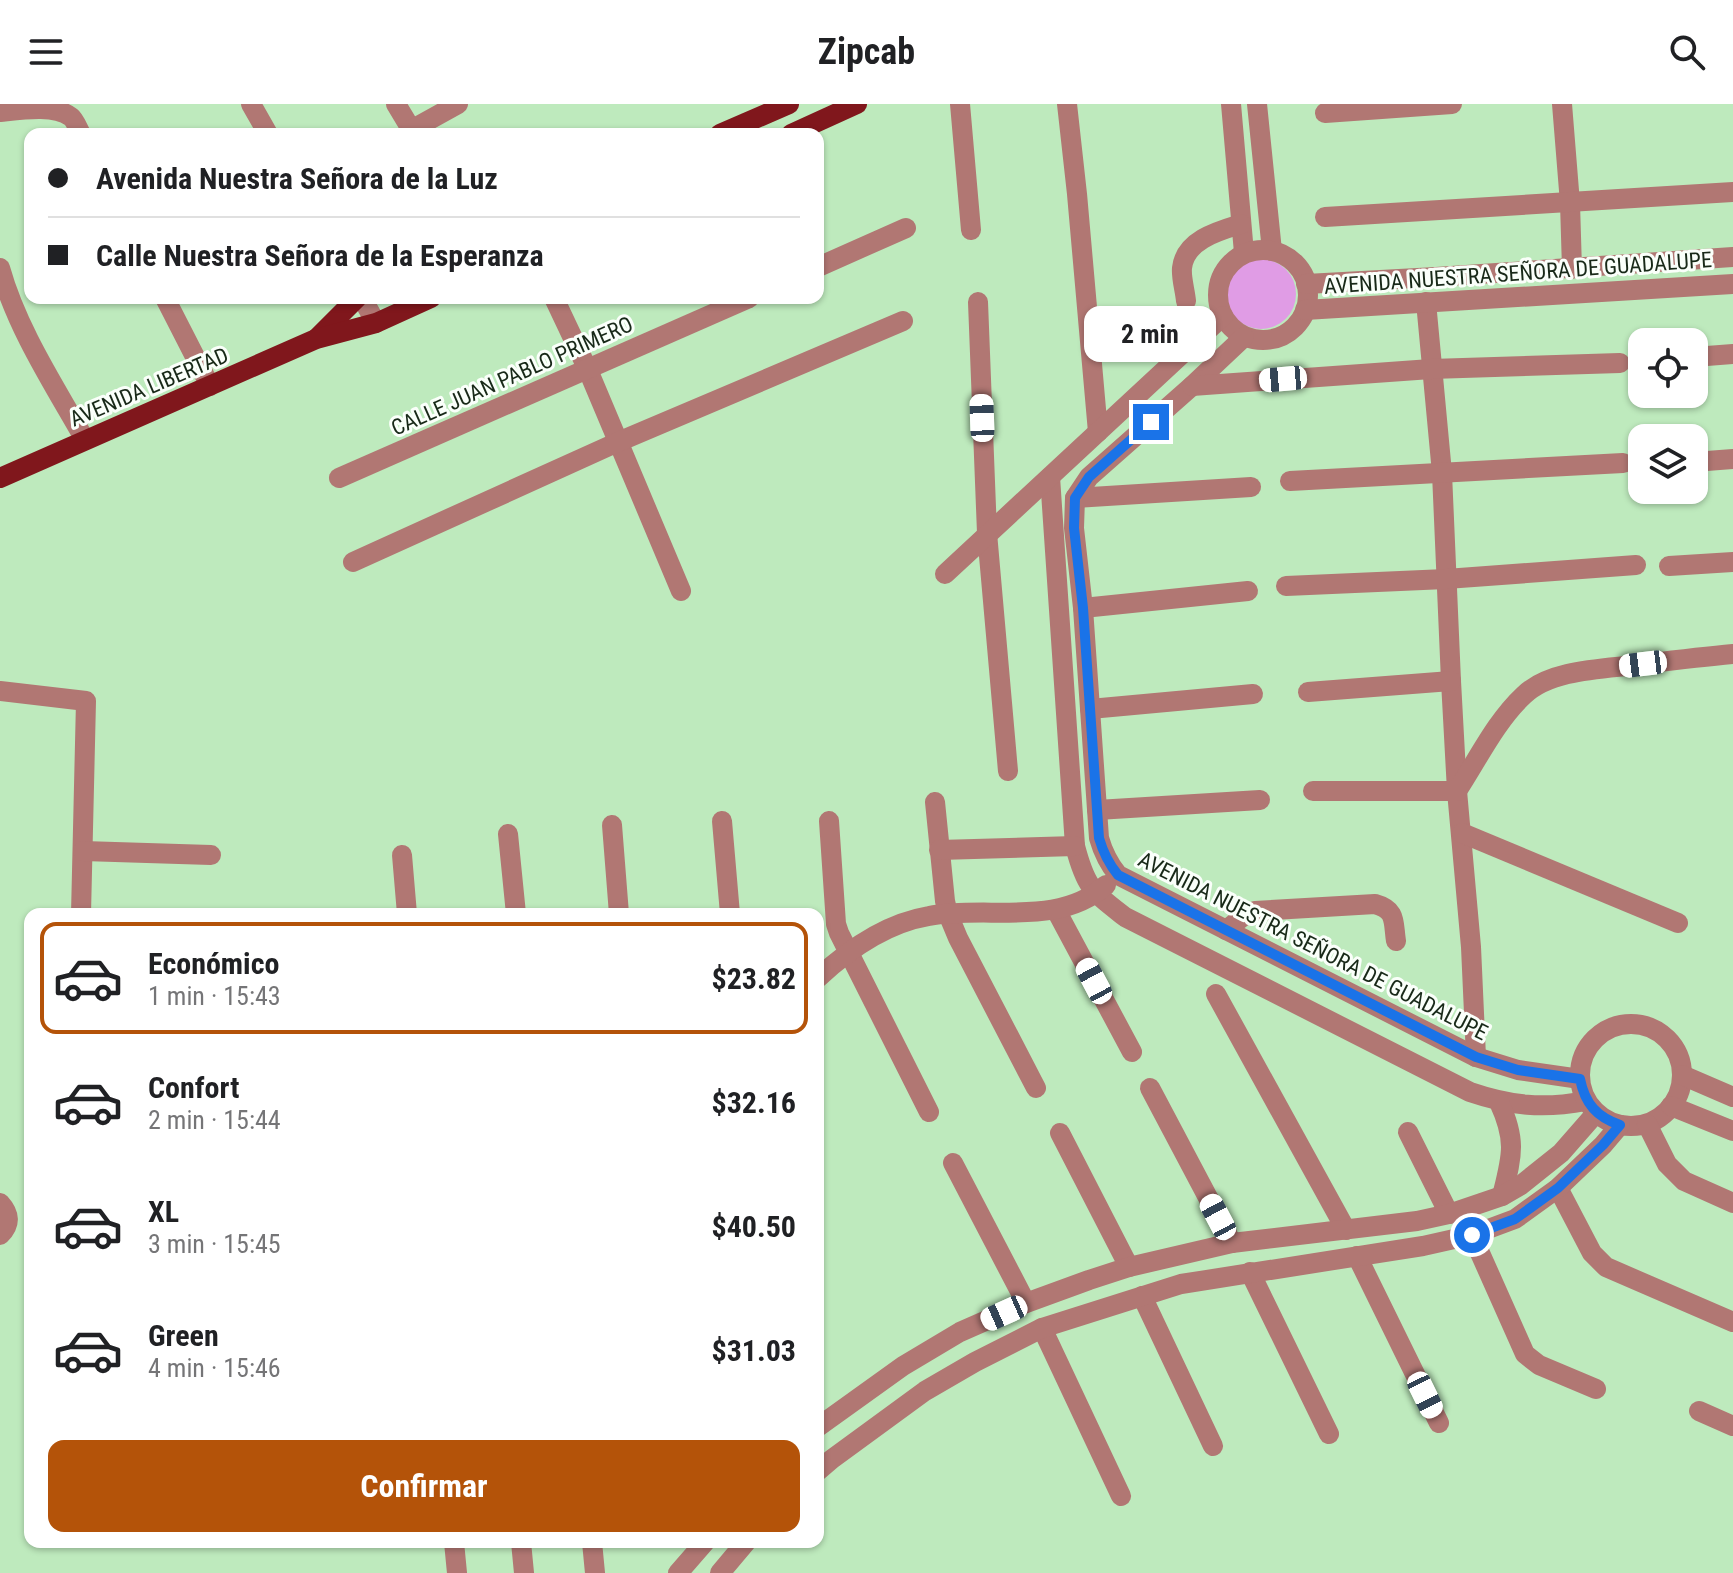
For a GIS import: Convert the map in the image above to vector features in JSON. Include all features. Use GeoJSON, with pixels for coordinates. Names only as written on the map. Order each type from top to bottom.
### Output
{"type":"FeatureCollection","features":[{"type":"Feature","properties":{"kind":"main road"},"geometry":{"type":"LineString","coordinates":[[734,128],[789,104]]}},
{"type":"Feature","properties":{"kind":"main road"},"geometry":{"type":"LineString","coordinates":[[804,128],[857,104]]}},
{"type":"Feature","properties":{"kind":"main road","name":"AVENIDA LIBERTAD"},"geometry":{"type":"LineString","coordinates":[[316,339],[353,304]]}},
{"type":"Feature","properties":{"kind":"main road","name":"AVENIDA LIBERTAD"},"geometry":{"type":"LineString","coordinates":[[0,478],[316,339],[376,323],[418,304]]}},
{"type":"Feature","properties":{"kind":"street"},"geometry":{"type":"LineString","coordinates":[[251,104],[265,128]]}},
{"type":"Feature","properties":{"kind":"street"},"geometry":{"type":"LineString","coordinates":[[396,104],[410,128]]}},
{"type":"Feature","properties":{"kind":"street"},"geometry":{"type":"LineString","coordinates":[[419,128],[458,104]]}},
{"type":"Feature","properties":{"kind":"street"},"geometry":{"type":"LineString","coordinates":[[960,104],[971,230]]}},
{"type":"Feature","properties":{"kind":"street"},"geometry":{"type":"LineString","coordinates":[[1067,104],[1098,432]]}},
{"type":"Feature","properties":{"kind":"street"},"geometry":{"type":"LineString","coordinates":[[1231,104],[1244,253]]}},
{"type":"Feature","properties":{"kind":"street"},"geometry":{"type":"LineString","coordinates":[[1257,104],[1272,251]]}},
{"type":"Feature","properties":{"kind":"street"},"geometry":{"type":"LineString","coordinates":[[1325,113],[1452,104]]}},
{"type":"Feature","properties":{"kind":"street"},"geometry":{"type":"LineString","coordinates":[[1562,104],[1572,269]]}},
{"type":"Feature","properties":{"kind":"street"},"geometry":{"type":"LineString","coordinates":[[0,112],[35,108],[57,110],[72,117],[78,128]]}},
{"type":"Feature","properties":{"kind":"street"},"geometry":{"type":"LineString","coordinates":[[1325,217],[1733,192]]}},
{"type":"Feature","properties":{"kind":"street"},"geometry":{"type":"LineString","coordinates":[[1186,301],[1182,269],[1186,253],[1211,235],[1241,224]]}},
{"type":"Feature","properties":{"kind":"street"},"geometry":{"type":"LineString","coordinates":[[824,264],[906,228]]}},
{"type":"Feature","properties":{"kind":"street"},"geometry":{"type":"LineString","coordinates":[[1272,251],[1294,262],[1301,272],[1307,293],[1305,310],[1298,323],[1274,339],[1244,337],[1223,316],[1218,287],[1232,261],[1244,253],[1272,251]]}},
{"type":"Feature","properties":{"kind":"street","name":"AVENIDA NUESTRA SEÑORA DE GUADALUPE"},"geometry":{"type":"LineString","coordinates":[[1306,284],[1733,257]]}},
{"type":"Feature","properties":{"kind":"street"},"geometry":{"type":"LineString","coordinates":[[2,282],[85,440]]}},
{"type":"Feature","properties":{"kind":"street","name":"AVENIDA NUESTRA SEÑORA DE GUADALUPE"},"geometry":{"type":"LineString","coordinates":[[1305,310],[1733,284]]}},
{"type":"Feature","properties":{"kind":"street"},"geometry":{"type":"LineString","coordinates":[[978,302],[987,533],[1008,771]]}},
{"type":"Feature","properties":{"kind":"street"},"geometry":{"type":"LineString","coordinates":[[1426,302],[1442,473],[1457,791],[1471,947],[1476,1057]]}},
{"type":"Feature","properties":{"kind":"street"},"geometry":{"type":"LineString","coordinates":[[168,304],[210,386]]}},
{"type":"Feature","properties":{"kind":"street"},"geometry":{"type":"LineString","coordinates":[[363,304],[376,323]]}},
{"type":"Feature","properties":{"kind":"street"},"geometry":{"type":"LineString","coordinates":[[557,304],[681,591]]}},
{"type":"Feature","properties":{"kind":"street","name":"CALLE JUAN PABLO PRIMERO"},"geometry":{"type":"LineString","coordinates":[[339,478],[736,304]]}},
{"type":"Feature","properties":{"kind":"street"},"geometry":{"type":"LineString","coordinates":[[945,574],[1223,316]]}},
{"type":"Feature","properties":{"kind":"street"},"geometry":{"type":"LineString","coordinates":[[353,562],[618,442],[903,321]]}},
{"type":"Feature","properties":{"kind":"street"},"geometry":{"type":"LineString","coordinates":[[1075,498],[1089,477],[1244,337]]}},
{"type":"Feature","properties":{"kind":"street"},"geometry":{"type":"LineString","coordinates":[[1708,356],[1733,354]]}},
{"type":"Feature","properties":{"kind":"street"},"geometry":{"type":"LineString","coordinates":[[1192,386],[1431,369],[1620,363]]}},
{"type":"Feature","properties":{"kind":"street"},"geometry":{"type":"LineString","coordinates":[[1708,461],[1733,459]]}},
{"type":"Feature","properties":{"kind":"street"},"geometry":{"type":"LineString","coordinates":[[1290,481],[1623,463]]}},
{"type":"Feature","properties":{"kind":"street"},"geometry":{"type":"LineString","coordinates":[[1050,477],[1075,846],[1087,883],[1096,894],[1125,917],[1470,1092],[1499,1102],[1591,1107]]}},
{"type":"Feature","properties":{"kind":"street"},"geometry":{"type":"LineString","coordinates":[[1075,498],[1251,487]]}},
{"type":"Feature","properties":{"kind":"street","name":"AVENIDA NUESTRA SEÑORA DE GUADALUPE"},"geometry":{"type":"LineString","coordinates":[[1075,498],[1074,528],[1083,608],[1099,838],[1108,863],[1118,875],[1476,1057],[1518,1070],[1580,1079]]}},
{"type":"Feature","properties":{"kind":"street"},"geometry":{"type":"LineString","coordinates":[[1669,566],[1733,562]]}},
{"type":"Feature","properties":{"kind":"street"},"geometry":{"type":"LineString","coordinates":[[1286,586],[1446,579],[1636,565]]}},
{"type":"Feature","properties":{"kind":"street"},"geometry":{"type":"LineString","coordinates":[[1083,608],[1248,591]]}},
{"type":"Feature","properties":{"kind":"street"},"geometry":{"type":"LineString","coordinates":[[1457,791],[1510,710],[1526,692],[1541,684],[1566,674],[1733,654]]}},
{"type":"Feature","properties":{"kind":"street"},"geometry":{"type":"LineString","coordinates":[[1308,692],[1451,681]]}},
{"type":"Feature","properties":{"kind":"street"},"geometry":{"type":"LineString","coordinates":[[0,691],[86,701],[81,908]]}},
{"type":"Feature","properties":{"kind":"street"},"geometry":{"type":"LineString","coordinates":[[1090,709],[1253,694]]}},
{"type":"Feature","properties":{"kind":"street"},"geometry":{"type":"LineString","coordinates":[[1313,791],[1457,791]]}},
{"type":"Feature","properties":{"kind":"street"},"geometry":{"type":"LineString","coordinates":[[1097,810],[1260,800]]}},
{"type":"Feature","properties":{"kind":"street"},"geometry":{"type":"LineString","coordinates":[[935,802],[948,914],[1036,1088]]}},
{"type":"Feature","properties":{"kind":"street"},"geometry":{"type":"LineString","coordinates":[[722,821],[729,908]]}},
{"type":"Feature","properties":{"kind":"street"},"geometry":{"type":"LineString","coordinates":[[829,821],[836,924],[847,953],[929,1112]]}},
{"type":"Feature","properties":{"kind":"street"},"geometry":{"type":"LineString","coordinates":[[612,825],[619,908]]}},
{"type":"Feature","properties":{"kind":"street"},"geometry":{"type":"LineString","coordinates":[[1462,833],[1678,923]]}},
{"type":"Feature","properties":{"kind":"street"},"geometry":{"type":"LineString","coordinates":[[508,834],[515,908]]}},
{"type":"Feature","properties":{"kind":"street"},"geometry":{"type":"LineString","coordinates":[[939,850],[1075,846]]}},
{"type":"Feature","properties":{"kind":"street"},"geometry":{"type":"LineString","coordinates":[[83,851],[211,855]]}},
{"type":"Feature","properties":{"kind":"street"},"geometry":{"type":"LineString","coordinates":[[402,855],[406,908]]}},
{"type":"Feature","properties":{"kind":"street"},"geometry":{"type":"LineString","coordinates":[[824,973],[847,953],[901,925],[948,914],[1056,910],[1096,894],[1118,875]]}},
{"type":"Feature","properties":{"kind":"street"},"geometry":{"type":"LineString","coordinates":[[1226,930],[1255,911],[1375,904],[1389,909],[1393,915],[1396,941]]}},
{"type":"Feature","properties":{"kind":"street"},"geometry":{"type":"LineString","coordinates":[[1056,910],[1132,1052]]}},
{"type":"Feature","properties":{"kind":"street"},"geometry":{"type":"LineString","coordinates":[[1216,994],[1346,1230]]}},
{"type":"Feature","properties":{"kind":"street"},"geometry":{"type":"LineString","coordinates":[[1624,1024],[1641,1025],[1658,1031],[1675,1050],[1682,1075],[1679,1091],[1671,1106],[1660,1117],[1634,1126],[1607,1121],[1591,1107],[1580,1079],[1581,1067],[1591,1043],[1608,1029],[1624,1024]]}},
{"type":"Feature","properties":{"kind":"street"},"geometry":{"type":"LineString","coordinates":[[1682,1075],[1733,1097]]}},
{"type":"Feature","properties":{"kind":"street"},"geometry":{"type":"LineString","coordinates":[[1150,1088],[1232,1243]]}},
{"type":"Feature","properties":{"kind":"street"},"geometry":{"type":"LineString","coordinates":[[1499,1102],[1511,1136],[1511,1159],[1502,1196]]}},
{"type":"Feature","properties":{"kind":"street"},"geometry":{"type":"LineString","coordinates":[[1671,1106],[1733,1131]]}},
{"type":"Feature","properties":{"kind":"street"},"geometry":{"type":"LineString","coordinates":[[824,1423],[903,1366],[960,1332],[1089,1280],[1129,1267],[1232,1243],[1417,1221],[1502,1196],[1561,1153],[1591,1107]]}},
{"type":"Feature","properties":{"kind":"street"},"geometry":{"type":"LineString","coordinates":[[1647,1124],[1667,1164],[1684,1181],[1733,1203]]}},
{"type":"Feature","properties":{"kind":"street"},"geometry":{"type":"LineString","coordinates":[[824,1466],[925,1391],[1042,1328],[1181,1284],[1423,1246],[1472,1235],[1515,1219],[1558,1188],[1620,1125]]}},
{"type":"Feature","properties":{"kind":"street"},"geometry":{"type":"LineString","coordinates":[[1408,1132],[1449,1214]]}},
{"type":"Feature","properties":{"kind":"street"},"geometry":{"type":"LineString","coordinates":[[1060,1133],[1129,1267]]}},
{"type":"Feature","properties":{"kind":"street"},"geometry":{"type":"LineString","coordinates":[[953,1163],[1026,1303]]}},
{"type":"Feature","properties":{"kind":"street"},"geometry":{"type":"LineString","coordinates":[[1558,1188],[1598,1261],[1733,1322]]}},
{"type":"Feature","properties":{"kind":"street"},"geometry":{"type":"LineString","coordinates":[[0,1203],[9,1216],[4,1229]]}},
{"type":"Feature","properties":{"kind":"street"},"geometry":{"type":"LineString","coordinates":[[1472,1235],[1525,1354],[1539,1365],[1596,1389]]}},
{"type":"Feature","properties":{"kind":"street"},"geometry":{"type":"LineString","coordinates":[[1357,1256],[1439,1423]]}},
{"type":"Feature","properties":{"kind":"street"},"geometry":{"type":"LineString","coordinates":[[1250,1272],[1329,1434]]}},
{"type":"Feature","properties":{"kind":"street"},"geometry":{"type":"LineString","coordinates":[[1142,1296],[1213,1446]]}},
{"type":"Feature","properties":{"kind":"street"},"geometry":{"type":"LineString","coordinates":[[1042,1328],[1121,1496]]}},
{"type":"Feature","properties":{"kind":"street"},"geometry":{"type":"LineString","coordinates":[[1699,1411],[1733,1426]]}},
{"type":"Feature","properties":{"kind":"street"},"geometry":{"type":"LineString","coordinates":[[455,1548],[457,1573]]}},
{"type":"Feature","properties":{"kind":"street"},"geometry":{"type":"LineString","coordinates":[[522,1548],[524,1573]]}},
{"type":"Feature","properties":{"kind":"street"},"geometry":{"type":"LineString","coordinates":[[593,1548],[595,1573]]}},
{"type":"Feature","properties":{"kind":"street"},"geometry":{"type":"LineString","coordinates":[[678,1573],[700,1548]]}},
{"type":"Feature","properties":{"kind":"street"},"geometry":{"type":"LineString","coordinates":[[720,1573],[741,1548]]}},
{"type":"Feature","properties":{"kind":"shaded area"},"geometry":{"type":"Polygon","coordinates":[[[1268,259],[1290,274],[1296,294],[1294,308],[1286,319],[1275,327],[1254,329],[1236,319],[1228,308],[1226,287],[1236,269],[1247,261],[1268,259]]]}},
{"type":"Feature","properties":{"kind":"route"},"geometry":{"type":"LineString","coordinates":[[1151,422],[1089,477],[1075,498],[1074,528],[1083,608],[1099,838],[1108,863],[1118,875],[1476,1057],[1518,1070],[1580,1079],[1586,1101],[1596,1113],[1620,1125],[1558,1188],[1515,1219],[1472,1235]]}}]}
